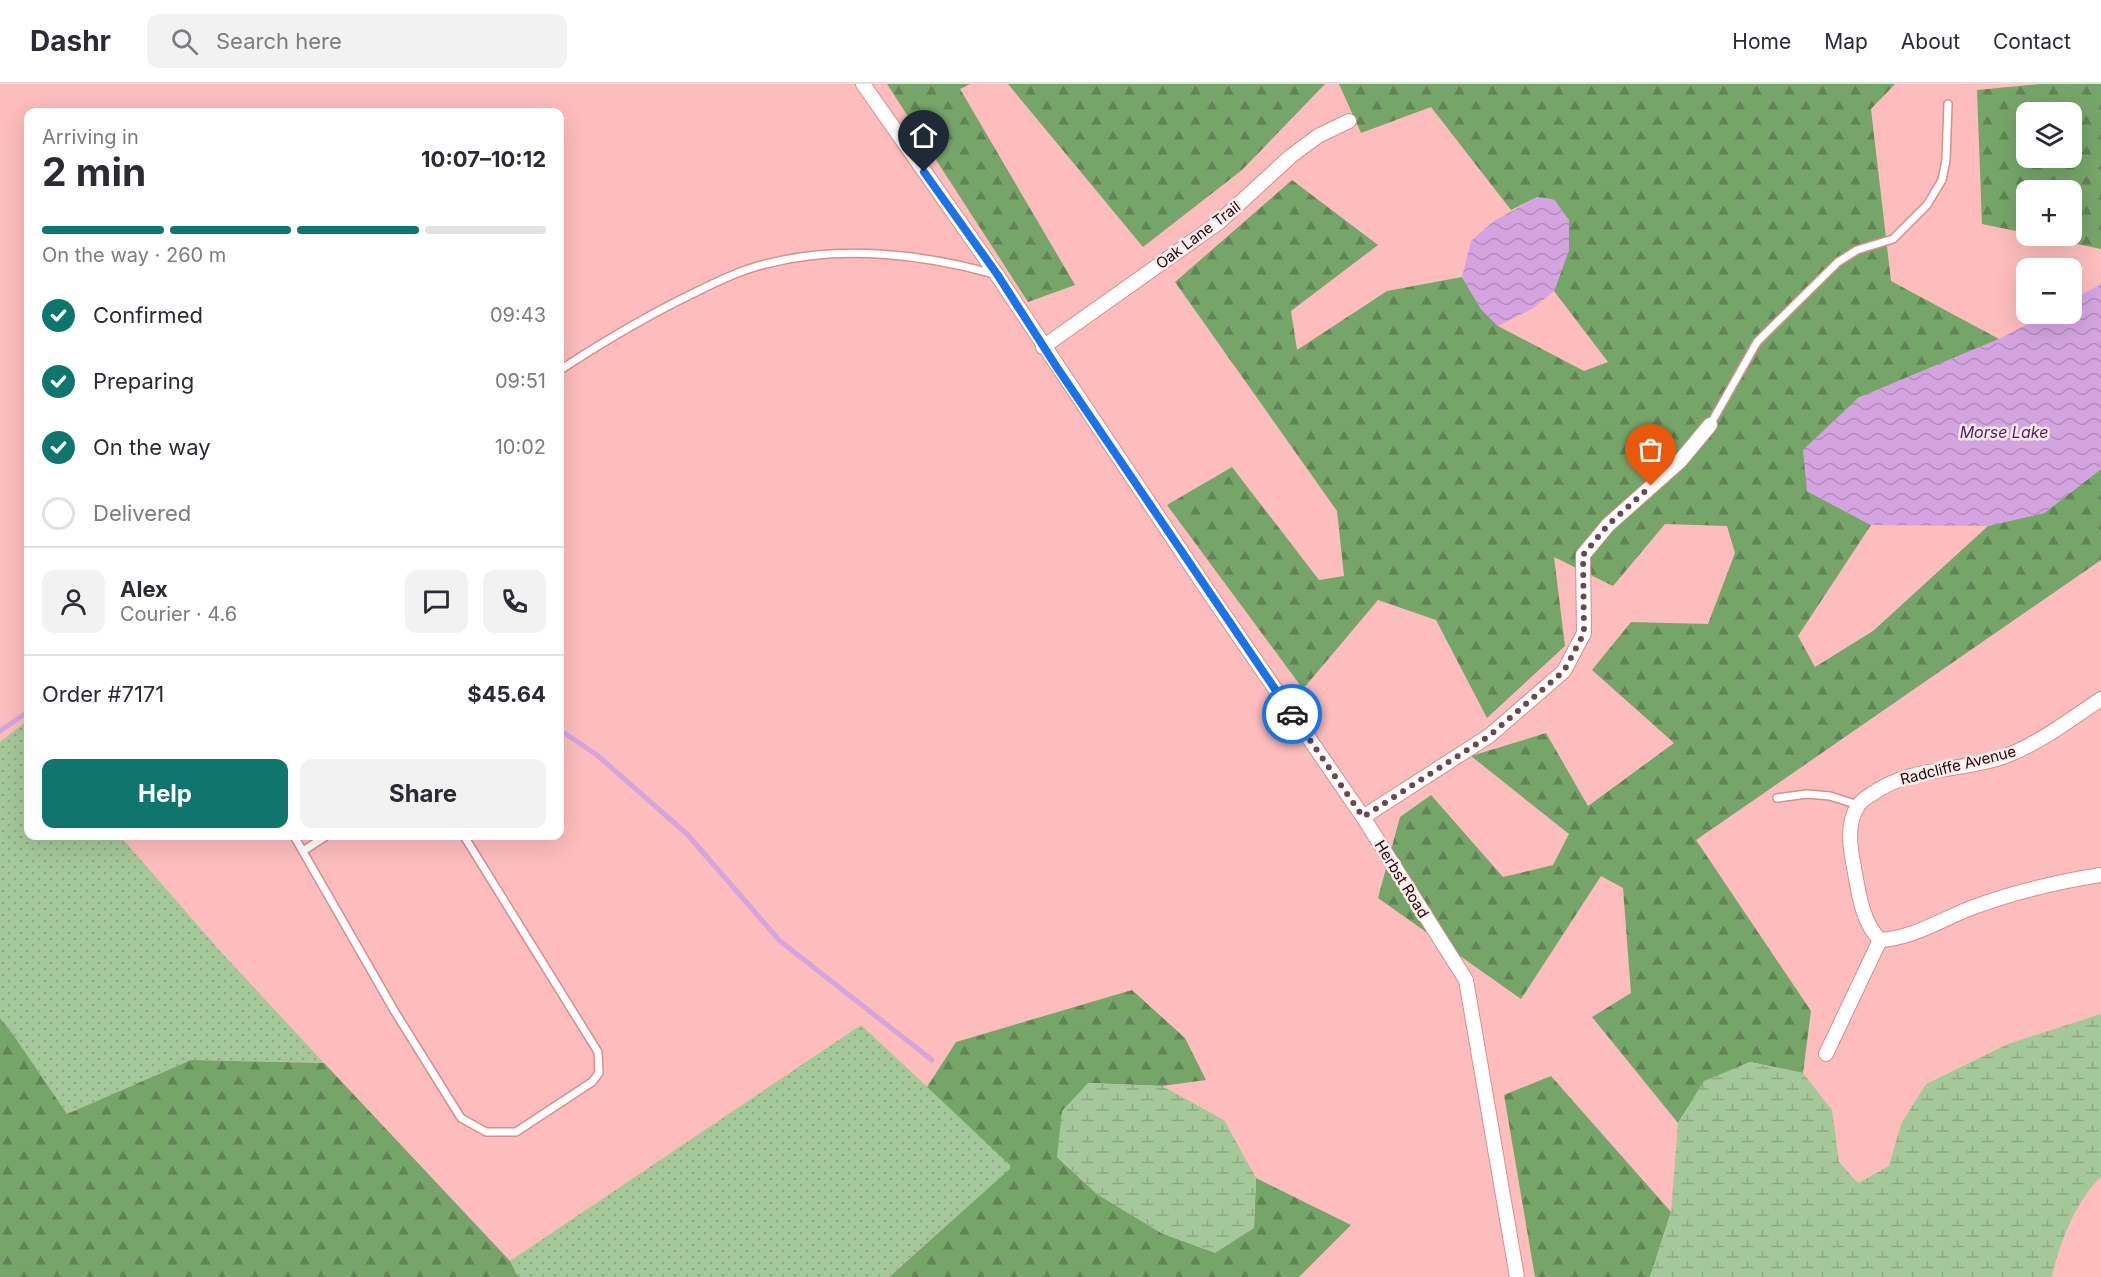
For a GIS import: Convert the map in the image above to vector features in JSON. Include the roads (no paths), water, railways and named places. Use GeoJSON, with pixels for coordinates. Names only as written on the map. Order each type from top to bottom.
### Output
{"type":"FeatureCollection","features":[{"type":"Feature","properties":{"kind":"street","name":"Herbst Road"},"geometry":{"type":"LineString","coordinates":[[863,84],[997,274],[1043,347],[1363,817],[1466,980],[1517,1277]]}},
{"type":"Feature","properties":{"kind":"street","name":"Oak Lane Trail"},"geometry":{"type":"LineString","coordinates":[[1043,347],[1218,223],[1291,156],[1318,136],[1349,121]]}},
{"type":"Feature","properties":{"kind":"street"},"geometry":{"type":"LineString","coordinates":[[1363,817],[1489,736],[1564,671],[1584,633],[1583,555],[1608,525],[1680,461],[1710,425]]}},
{"type":"Feature","properties":{"kind":"street","name":"Radcliffe Avenue"},"geometry":{"type":"LineString","coordinates":[[1858,805],[1882,786],[1904,777],[2000,758],[2023,749],[2101,699]]}},
{"type":"Feature","properties":{"kind":"street"},"geometry":{"type":"LineString","coordinates":[[1858,805],[1852,823],[1850,846],[1860,899],[1872,932],[1880,940],[1898,939],[1968,909],[2011,894],[2060,881],[2101,875]]}},
{"type":"Feature","properties":{"kind":"street"},"geometry":{"type":"LineString","coordinates":[[1826,1054],[1880,940]]}},
{"type":"Feature","properties":{"kind":"lane"},"geometry":{"type":"LineString","coordinates":[[1710,425],[1757,342],[1838,262],[1857,250],[1893,239],[1927,205],[1942,180],[1946,160],[1948,104]]}},
{"type":"Feature","properties":{"kind":"lane"},"geometry":{"type":"LineString","coordinates":[[564,368],[659,310],[720,280],[768,263],[815,254],[849,252],[956,263],[997,274]]}},
{"type":"Feature","properties":{"kind":"lane"},"geometry":{"type":"LineString","coordinates":[[1778,798],[1807,794],[1830,796],[1858,805]]}},
{"type":"Feature","properties":{"kind":"lane"},"geometry":{"type":"LineString","coordinates":[[296,840],[395,1012],[461,1118],[486,1131],[516,1132],[592,1082],[599,1073],[598,1052],[466,840]]}},
{"type":"Feature","properties":{"kind":"lane"},"geometry":{"type":"LineString","coordinates":[[303,851],[320,840]]}},
{"type":"Feature","properties":{"kind":"water"},"geometry":{"type":"Polygon","coordinates":[[[1537,197],[1554,199],[1569,220],[1569,250],[1554,291],[1532,309],[1498,326],[1481,309],[1462,277],[1471,241],[1494,221],[1537,197]]]}},
{"type":"Feature","properties":{"kind":"water","name":"Morse Lake"},"geometry":{"type":"Polygon","coordinates":[[[2101,284],[2101,469],[2044,513],[1988,526],[1871,525],[1807,491],[1803,450],[1858,398],[1999,339],[2027,324],[2082,324],[2082,294],[2101,284]]]}},
{"type":"Feature","properties":{"kind":"waterway"},"geometry":{"type":"LineString","coordinates":[[0,731],[24,715]]}},
{"type":"Feature","properties":{"kind":"waterway"},"geometry":{"type":"LineString","coordinates":[[564,733],[597,755],[687,834],[780,941],[932,1060]]}}]}
